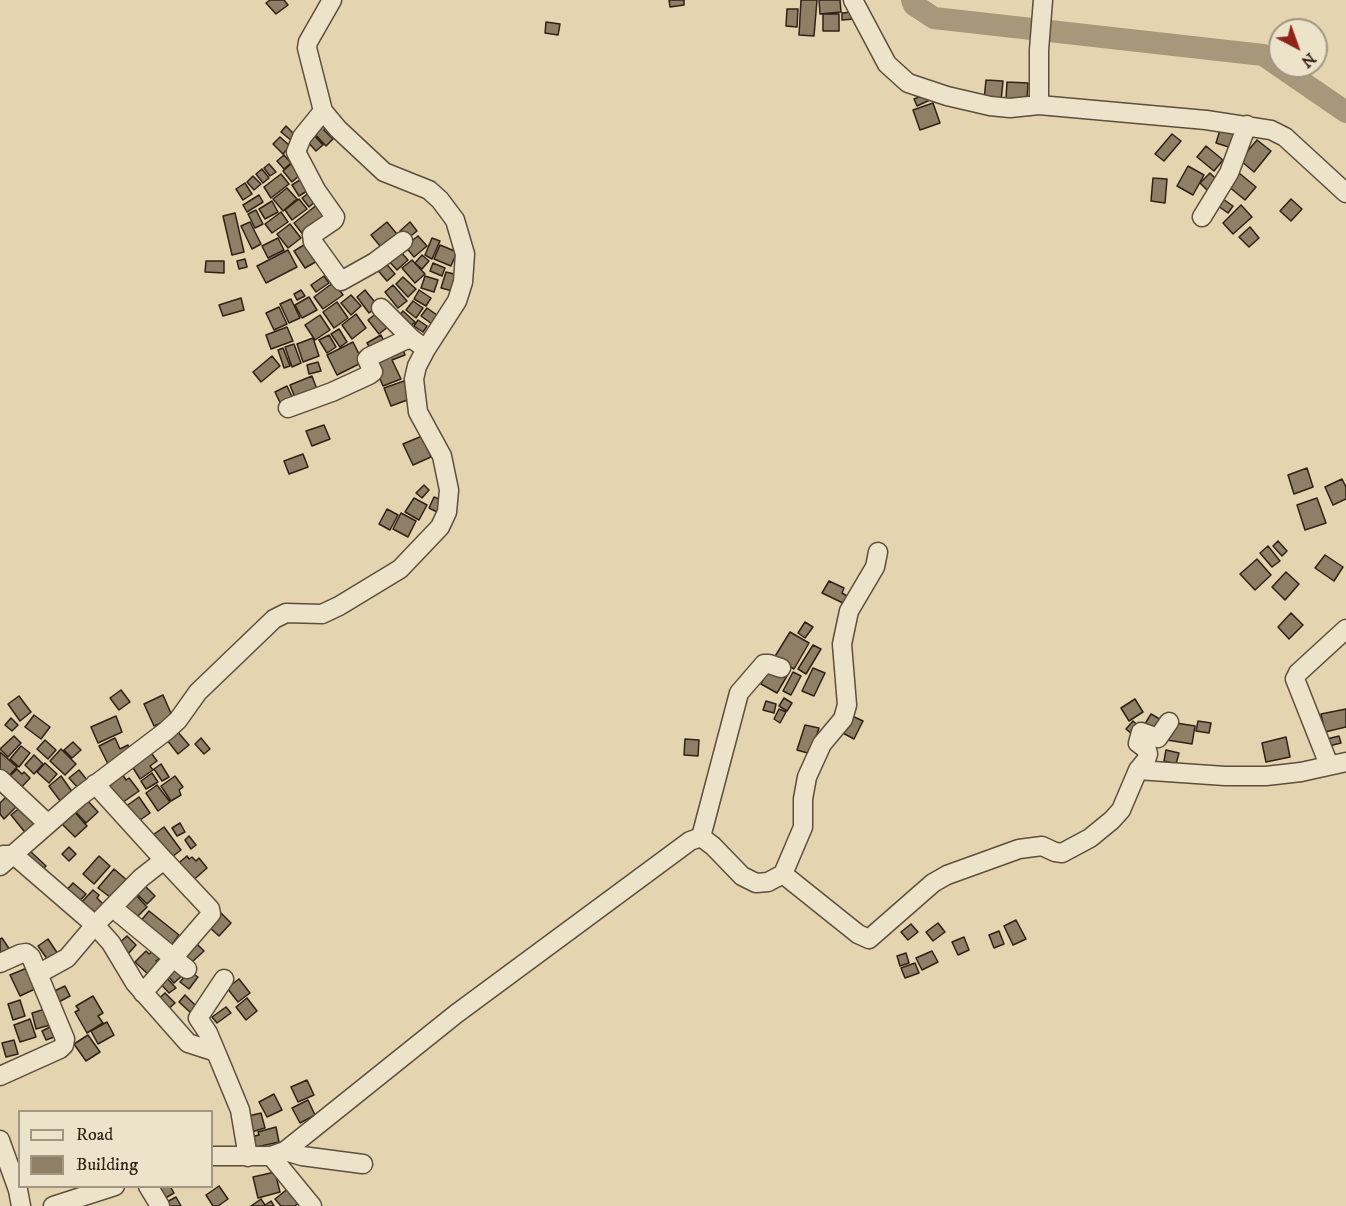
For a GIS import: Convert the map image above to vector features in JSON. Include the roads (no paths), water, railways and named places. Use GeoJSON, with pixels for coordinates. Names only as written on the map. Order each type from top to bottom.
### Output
{"type":"FeatureCollection","features":[{"type":"Feature","properties":{"kind":"street"},"geometry":{"type":"LineString","coordinates":[[216,1052],[188,1043],[135,983],[111,943],[95,925],[5,859],[95,784],[166,731],[178,720],[204,686],[274,619],[286,613],[322,614],[400,569],[440,527],[447,512],[449,490],[442,456],[418,412],[415,386],[419,344],[457,301],[463,282],[465,254],[455,220],[440,200],[429,190],[384,171],[338,129],[323,111],[307,48],[308,42],[332,0]]}},
{"type":"Feature","properties":{"kind":"street"},"geometry":{"type":"LineString","coordinates":[[853,0],[887,64],[908,83],[947,96],[990,106],[1010,108],[1039,105],[1206,120],[1271,130],[1285,137],[1346,193]]}},
{"type":"Feature","properties":{"kind":"street"},"geometry":{"type":"LineString","coordinates":[[1039,105],[1039,50],[1043,3]]}},
{"type":"Feature","properties":{"kind":"street"},"geometry":{"type":"LineString","coordinates":[[323,111],[302,137],[296,152],[316,190],[335,217],[312,235],[312,242],[341,281],[375,262],[403,241]]}},
{"type":"Feature","properties":{"kind":"street"},"geometry":{"type":"LineString","coordinates":[[1202,217],[1227,178],[1247,125]]}},
{"type":"Feature","properties":{"kind":"street"},"geometry":{"type":"LineString","coordinates":[[381,308],[419,344]]}},
{"type":"Feature","properties":{"kind":"street"},"geometry":{"type":"LineString","coordinates":[[288,408],[369,375],[373,372],[367,359],[369,357],[405,340],[419,344]]}},
{"type":"Feature","properties":{"kind":"street"},"geometry":{"type":"LineString","coordinates":[[701,837],[742,876],[756,883],[768,882],[783,874],[803,827],[803,800],[807,777],[822,744],[843,719],[847,705],[842,644],[849,611],[875,567],[878,552]]}},
{"type":"Feature","properties":{"kind":"street"},"geometry":{"type":"LineString","coordinates":[[1138,771],[1266,777],[1337,764],[1295,679],[1298,673],[1346,629]]}},
{"type":"Feature","properties":{"kind":"street"},"geometry":{"type":"LineString","coordinates":[[701,837],[739,693],[764,664],[782,668]]}},
{"type":"Feature","properties":{"kind":"street"},"geometry":{"type":"LineString","coordinates":[[783,874],[858,934],[869,939],[933,883],[948,875],[1019,849],[1042,846],[1062,853],[1090,838],[1121,810],[1138,771],[1146,760],[1147,750],[1138,743],[1141,732],[1158,738],[1169,722]]}},
{"type":"Feature","properties":{"kind":"street"},"geometry":{"type":"LineString","coordinates":[[0,779],[48,824]]}},
{"type":"Feature","properties":{"kind":"street"},"geometry":{"type":"LineString","coordinates":[[95,784],[210,909],[211,914],[180,963],[143,993]]}},
{"type":"Feature","properties":{"kind":"street"},"geometry":{"type":"LineString","coordinates":[[278,1153],[456,1014],[660,862],[690,841],[701,837]]}},
{"type":"Feature","properties":{"kind":"street"},"geometry":{"type":"LineString","coordinates":[[38,974],[67,958],[95,925],[141,878],[164,860]]}},
{"type":"Feature","properties":{"kind":"street"},"geometry":{"type":"LineString","coordinates":[[113,908],[180,963]]}},
{"type":"Feature","properties":{"kind":"street"},"geometry":{"type":"LineString","coordinates":[[0,963],[26,953],[31,957],[65,1039],[60,1049],[0,1076]]}},
{"type":"Feature","properties":{"kind":"street"},"geometry":{"type":"LineString","coordinates":[[224,979],[198,1018],[208,1033],[240,1110],[248,1157]]}},
{"type":"Feature","properties":{"kind":"street"},"geometry":{"type":"LineString","coordinates":[[0,1140],[18,1190],[21,1206]]}},
{"type":"Feature","properties":{"kind":"street"},"geometry":{"type":"LineString","coordinates":[[278,1153],[310,1205]]}},
{"type":"Feature","properties":{"kind":"street"},"geometry":{"type":"LineString","coordinates":[[213,1156],[248,1157],[278,1153],[363,1164]]}},
{"type":"Feature","properties":{"kind":"street"},"geometry":{"type":"LineString","coordinates":[[53,1206],[109,1188]]}},
{"type":"Feature","properties":{"kind":"street"},"geometry":{"type":"LineString","coordinates":[[149,1188],[159,1206]]}},
{"type":"Feature","properties":{"kind":"waterway"},"geometry":{"type":"LineString","coordinates":[[912,0],[914,5],[934,18],[1263,55],[1346,112]]}}]}
